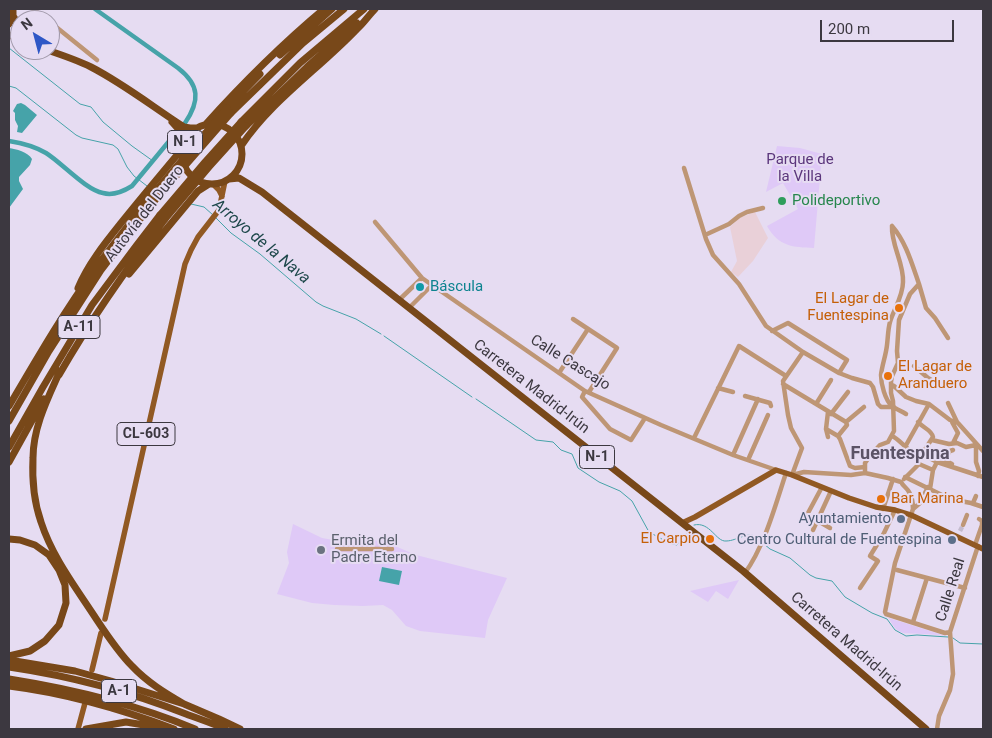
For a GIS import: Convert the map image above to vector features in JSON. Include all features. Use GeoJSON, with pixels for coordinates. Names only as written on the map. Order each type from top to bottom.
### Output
{"type":"FeatureCollection","features":[{"type":"Feature","properties":{"kind":"highway"},"geometry":{"type":"LineString","coordinates":[[202,126],[265,62],[324,9]]}},
{"type":"Feature","properties":{"kind":"highway"},"geometry":{"type":"LineString","coordinates":[[229,110],[269,64],[332,9]]}},
{"type":"Feature","properties":{"kind":"highway","name":"Autovía del Duero"},"geometry":{"type":"LineString","coordinates":[[9,421],[49,351],[101,270],[148,204],[229,110],[303,43],[344,9]]}},
{"type":"Feature","properties":{"kind":"highway","name":"Autovía del Duero"},"geometry":{"type":"LineString","coordinates":[[9,447],[92,306],[136,246],[162,217],[205,162],[244,124],[300,63],[364,9]]}},
{"type":"Feature","properties":{"kind":"highway"},"geometry":{"type":"LineString","coordinates":[[244,124],[375,9]]}},
{"type":"Feature","properties":{"kind":"highway"},"geometry":{"type":"LineString","coordinates":[[227,180],[239,167],[242,160],[241,146],[254,128],[275,105],[358,28],[375,9]]}},
{"type":"Feature","properties":{"kind":"highway","name":"N-1"},"geometry":{"type":"LineString","coordinates":[[60,54],[113,80],[184,127],[190,128],[214,124],[223,126],[231,131],[241,146]]}},
{"type":"Feature","properties":{"kind":"highway","name":"N-1"},"geometry":{"type":"LineString","coordinates":[[156,109],[180,131],[184,145],[182,158],[185,168],[191,176],[199,181],[211,184],[227,180]]}},
{"type":"Feature","properties":{"kind":"highway","name":"N-1"},"geometry":{"type":"LineString","coordinates":[[184,145],[193,132],[202,126]]}},
{"type":"Feature","properties":{"kind":"highway"},"geometry":{"type":"LineString","coordinates":[[72,302],[82,278],[92,262],[184,145]]}},
{"type":"Feature","properties":{"kind":"highway","name":"Carretera Madrid-Irún"},"geometry":{"type":"LineString","coordinates":[[239,167],[252,185]]}},
{"type":"Feature","properties":{"kind":"highway","name":"Carretera Madrid-Irún"},"geometry":{"type":"LineString","coordinates":[[227,180],[240,178],[252,185],[399,300],[745,573],[926,729]]}},
{"type":"Feature","properties":{"kind":"highway"},"geometry":{"type":"LineString","coordinates":[[89,325],[118,286],[192,197],[198,191],[211,184]]}},
{"type":"Feature","properties":{"kind":"highway"},"geometry":{"type":"LineString","coordinates":[[9,406],[94,269],[148,204]]}},
{"type":"Feature","properties":{"kind":"highway"},"geometry":{"type":"LineString","coordinates":[[9,462],[60,371],[162,217]]}},
{"type":"Feature","properties":{"kind":"highway"},"geometry":{"type":"LineString","coordinates":[[60,371],[48,397],[38,427],[33,456],[33,486],[40,520],[48,541],[60,563],[118,650],[131,666],[152,685],[184,704]]}},
{"type":"Feature","properties":{"kind":"highway"},"geometry":{"type":"LineString","coordinates":[[9,539],[35,545],[49,555],[59,570],[65,584],[66,603],[59,625],[46,641],[30,652],[9,658]]}},
{"type":"Feature","properties":{"kind":"highway"},"geometry":{"type":"LineString","coordinates":[[9,658],[75,671],[111,681],[184,704],[240,729]]}},
{"type":"Feature","properties":{"kind":"highway","name":"A-1"},"geometry":{"type":"LineString","coordinates":[[9,667],[104,686],[167,706],[225,729]]}},
{"type":"Feature","properties":{"kind":"highway","name":"A-1"},"geometry":{"type":"LineString","coordinates":[[9,679],[81,692],[118,702],[195,729]]}},
{"type":"Feature","properties":{"kind":"highway"},"geometry":{"type":"LineString","coordinates":[[9,686],[90,702],[174,729]]}},
{"type":"Feature","properties":{"kind":"highway"},"geometry":{"type":"LineString","coordinates":[[86,729],[126,722],[168,729]]}},
{"type":"Feature","properties":{"kind":"main road","name":"CL-603"},"geometry":{"type":"LineString","coordinates":[[105,619],[185,264],[198,237],[219,210],[227,180]]}},
{"type":"Feature","properties":{"kind":"main road"},"geometry":{"type":"LineString","coordinates":[[211,184],[219,190],[222,199]]}},
{"type":"Feature","properties":{"kind":"main road"},"geometry":{"type":"LineString","coordinates":[[682,523],[776,470]]}},
{"type":"Feature","properties":{"kind":"main road","name":"Calle Cascajo"},"geometry":{"type":"LineString","coordinates":[[776,470],[831,492],[876,507],[912,512],[959,534],[979,547]]}},
{"type":"Feature","properties":{"kind":"main road"},"geometry":{"type":"LineString","coordinates":[[92,670],[101,633]]}},
{"type":"Feature","properties":{"kind":"main road"},"geometry":{"type":"LineString","coordinates":[[78,729],[85,703]]}},
{"type":"Feature","properties":{"kind":"street"},"geometry":{"type":"LineString","coordinates":[[60,30],[97,60]]}},
{"type":"Feature","properties":{"kind":"street"},"geometry":{"type":"LineString","coordinates":[[684,168],[704,235],[713,255],[739,284],[762,322],[803,352],[839,373],[870,383],[878,404],[881,407],[894,407]]}},
{"type":"Feature","properties":{"kind":"street"},"geometry":{"type":"LineString","coordinates":[[704,235],[729,224],[747,212],[764,208]]}},
{"type":"Feature","properties":{"kind":"street","name":"Calle Cascajo"},"geometry":{"type":"LineString","coordinates":[[375,222],[422,278],[587,392],[733,455],[776,470]]}},
{"type":"Feature","properties":{"kind":"street"},"geometry":{"type":"LineString","coordinates":[[906,414],[888,402],[881,375],[890,322],[904,284],[900,260],[892,235],[892,226],[898,233],[912,264],[926,308],[948,338]]}},
{"type":"Feature","properties":{"kind":"street"},"geometry":{"type":"LineString","coordinates":[[399,300],[422,278]]}},
{"type":"Feature","properties":{"kind":"street"},"geometry":{"type":"LineString","coordinates":[[865,473],[864,467],[870,456],[878,446],[888,442],[894,431],[892,376],[898,363],[896,351],[899,320],[910,294],[919,284]]}},
{"type":"Feature","properties":{"kind":"street"},"geometry":{"type":"LineString","coordinates":[[409,308],[432,285]]}},
{"type":"Feature","properties":{"kind":"street"},"geometry":{"type":"LineString","coordinates":[[573,319],[617,348],[582,397],[610,429],[631,440],[645,418]]}},
{"type":"Feature","properties":{"kind":"street"},"geometry":{"type":"LineString","coordinates":[[772,330],[788,322],[847,360],[839,373]]}},
{"type":"Feature","properties":{"kind":"street"},"geometry":{"type":"LineString","coordinates":[[781,337],[782,324]]}},
{"type":"Feature","properties":{"kind":"street"},"geometry":{"type":"LineString","coordinates":[[559,373],[588,329]]}},
{"type":"Feature","properties":{"kind":"street"},"geometry":{"type":"LineString","coordinates":[[694,438],[739,346],[786,376]]}},
{"type":"Feature","properties":{"kind":"street"},"geometry":{"type":"LineString","coordinates":[[745,573],[762,544],[789,474],[802,448],[791,428],[783,381],[803,352]]}},
{"type":"Feature","properties":{"kind":"street"},"geometry":{"type":"LineString","coordinates":[[914,366],[942,387]]}},
{"type":"Feature","properties":{"kind":"street"},"geometry":{"type":"LineString","coordinates":[[816,404],[831,380]]}},
{"type":"Feature","properties":{"kind":"street"},"geometry":{"type":"LineString","coordinates":[[783,384],[846,422]]}},
{"type":"Feature","properties":{"kind":"street"},"geometry":{"type":"LineString","coordinates":[[892,385],[906,396],[929,404],[958,424]]}},
{"type":"Feature","properties":{"kind":"street"},"geometry":{"type":"LineString","coordinates":[[718,388],[733,392]]}},
{"type":"Feature","properties":{"kind":"street"},"geometry":{"type":"LineString","coordinates":[[828,437],[826,429],[829,413],[848,392]]}},
{"type":"Feature","properties":{"kind":"street"},"geometry":{"type":"LineString","coordinates":[[745,396],[770,403],[771,406]]}},
{"type":"Feature","properties":{"kind":"street"},"geometry":{"type":"LineString","coordinates":[[733,455],[758,399]]}},
{"type":"Feature","properties":{"kind":"street"},"geometry":{"type":"LineString","coordinates":[[905,447],[929,404]]}},
{"type":"Feature","properties":{"kind":"street"},"geometry":{"type":"LineString","coordinates":[[940,412],[945,404],[958,424],[983,451]]}},
{"type":"Feature","properties":{"kind":"street"},"geometry":{"type":"LineString","coordinates":[[838,436],[846,422],[864,407]]}},
{"type":"Feature","properties":{"kind":"street"},"geometry":{"type":"LineString","coordinates":[[748,460],[768,416]]}},
{"type":"Feature","properties":{"kind":"street"},"geometry":{"type":"LineString","coordinates":[[950,420],[958,433],[953,443]]}},
{"type":"Feature","properties":{"kind":"street"},"geometry":{"type":"LineString","coordinates":[[918,422],[932,432],[933,437],[922,454]]}},
{"type":"Feature","properties":{"kind":"street"},"geometry":{"type":"LineString","coordinates":[[826,429],[840,439],[850,466],[855,468],[864,467]]}},
{"type":"Feature","properties":{"kind":"street"},"geometry":{"type":"LineString","coordinates":[[892,436],[902,442],[905,447],[920,455],[922,454],[937,462],[982,478]]}},
{"type":"Feature","properties":{"kind":"street"},"geometry":{"type":"LineString","coordinates":[[956,436],[963,445]]}},
{"type":"Feature","properties":{"kind":"street"},"geometry":{"type":"LineString","coordinates":[[932,440],[966,447],[976,445]]}},
{"type":"Feature","properties":{"kind":"street"},"geometry":{"type":"LineString","coordinates":[[976,445],[976,462],[982,478]]}},
{"type":"Feature","properties":{"kind":"street"},"geometry":{"type":"LineString","coordinates":[[953,450],[950,451],[944,460],[952,464],[954,468]]}},
{"type":"Feature","properties":{"kind":"street"},"geometry":{"type":"LineString","coordinates":[[912,512],[929,488],[937,462]]}},
{"type":"Feature","properties":{"kind":"street"},"geometry":{"type":"LineString","coordinates":[[901,482],[919,464],[933,470]]}},
{"type":"Feature","properties":{"kind":"street"},"geometry":{"type":"LineString","coordinates":[[789,474],[804,472],[851,475],[865,473],[901,482],[908,490],[912,501],[912,512],[895,563],[885,612],[886,614],[945,633],[950,632]]}},
{"type":"Feature","properties":{"kind":"street"},"geometry":{"type":"LineString","coordinates":[[905,477],[955,500],[983,507]]}},
{"type":"Feature","properties":{"kind":"street"},"geometry":{"type":"LineString","coordinates":[[883,509],[893,480]]}},
{"type":"Feature","properties":{"kind":"street"},"geometry":{"type":"LineString","coordinates":[[808,513],[822,488]]}},
{"type":"Feature","properties":{"kind":"street"},"geometry":{"type":"LineString","coordinates":[[813,530],[831,492]]}},
{"type":"Feature","properties":{"kind":"street"},"geometry":{"type":"LineString","coordinates":[[973,503],[976,496]]}},
{"type":"Feature","properties":{"kind":"street"},"geometry":{"type":"LineString","coordinates":[[860,588],[878,561],[870,556],[895,510]]}},
{"type":"Feature","properties":{"kind":"street"},"geometry":{"type":"LineString","coordinates":[[962,525],[967,515]]}},
{"type":"Feature","properties":{"kind":"street","name":"Calle Real"},"geometry":{"type":"LineString","coordinates":[[937,729],[939,716],[950,690],[953,674],[950,632],[979,547],[982,521],[979,519]]}},
{"type":"Feature","properties":{"kind":"street"},"geometry":{"type":"LineString","coordinates":[[818,521],[830,528]]}},
{"type":"Feature","properties":{"kind":"street"},"geometry":{"type":"LineString","coordinates":[[337,549],[392,549]]}},
{"type":"Feature","properties":{"kind":"street"},"geometry":{"type":"LineString","coordinates":[[897,570],[965,588]]}},
{"type":"Feature","properties":{"kind":"street"},"geometry":{"type":"LineString","coordinates":[[914,622],[927,578]]}},
{"type":"Feature","properties":{"kind":"shaded area"},"geometry":{"type":"Polygon","coordinates":[[[21,103],[37,115],[22,133],[17,132],[18,126],[13,111],[17,104],[21,103]]]}},
{"type":"Feature","properties":{"kind":"shaded area"},"geometry":{"type":"Polygon","coordinates":[[[9,148],[25,153],[32,159],[30,165],[19,177],[23,189],[9,208],[9,148]]]}},
{"type":"Feature","properties":{"kind":"shaded area"},"geometry":{"type":"Polygon","coordinates":[[[755,212],[768,238],[753,261],[738,277],[731,272],[737,261],[730,227],[739,218],[755,212]]]}},
{"type":"Feature","properties":{"kind":"shaded area"},"geometry":{"type":"Polygon","coordinates":[[[382,567],[402,571],[399,585],[379,581],[382,567]]]}},
{"type":"Feature","properties":{"kind":"green space","name":"Parque de la Villa"},"geometry":{"type":"Polygon","coordinates":[[[777,146],[800,148],[822,154],[814,248],[793,246],[782,242],[776,238],[767,226],[798,209],[783,183],[766,192],[777,146]]]}},
{"type":"Feature","properties":{"kind":"green space"},"geometry":{"type":"Polygon","coordinates":[[[293,524],[322,538],[333,540],[369,539],[388,543],[416,555],[507,578],[488,620],[485,638],[420,631],[406,626],[392,610],[383,605],[363,606],[312,603],[277,594],[289,563],[287,552],[293,524]]]}},
{"type":"Feature","properties":{"kind":"green space"},"geometry":{"type":"Polygon","coordinates":[[[739,580],[728,599],[716,591],[708,602],[690,591],[739,580]]]}},
{"type":"Feature","properties":{"kind":"green space"},"geometry":{"type":"Polygon","coordinates":[[[889,618],[946,636],[898,631],[889,618]]]}},
{"type":"Feature","properties":{"kind":"waterway"},"geometry":{"type":"LineString","coordinates":[[95,9],[185,74],[194,87],[195,94],[193,108],[185,123]]}},
{"type":"Feature","properties":{"kind":"waterway"},"geometry":{"type":"LineString","coordinates":[[9,48],[80,104],[91,107],[103,122],[153,161]]}},
{"type":"Feature","properties":{"kind":"waterway","name":"Arroyo de la Nava"},"geometry":{"type":"LineString","coordinates":[[9,86],[16,88],[76,135],[113,145],[118,149],[134,176],[147,186]]}},
{"type":"Feature","properties":{"kind":"waterway"},"geometry":{"type":"LineString","coordinates":[[9,141],[28,145],[41,151],[52,157],[89,187],[96,191],[111,194],[132,186],[175,134]]}},
{"type":"Feature","properties":{"kind":"waterway","name":"Arroyo de la Nava"},"geometry":{"type":"LineString","coordinates":[[191,204],[204,207],[213,215]]}},
{"type":"Feature","properties":{"kind":"waterway","name":"Arroyo de la Nava"},"geometry":{"type":"LineString","coordinates":[[216,218],[231,233],[260,254],[316,302],[356,319],[381,334]]}},
{"type":"Feature","properties":{"kind":"waterway","name":"Arroyo de la Nava"},"geometry":{"type":"LineString","coordinates":[[384,336],[472,397]]}},
{"type":"Feature","properties":{"kind":"waterway","name":"Arroyo de la Nava"},"geometry":{"type":"LineString","coordinates":[[476,399],[536,440],[553,442],[561,450],[572,454],[578,468],[599,482],[620,491],[632,501],[649,532],[669,543],[677,545],[686,534]]}},
{"type":"Feature","properties":{"kind":"waterway","name":"Arroyo de la Nava"},"geometry":{"type":"LineString","coordinates":[[694,525],[704,526],[726,541],[748,535],[756,536],[760,539]]}},
{"type":"Feature","properties":{"kind":"waterway","name":"Arroyo de la Nava"},"geometry":{"type":"LineString","coordinates":[[764,544],[770,549],[790,558],[810,575],[832,581],[845,597],[872,613],[887,619],[895,630],[906,636],[948,637]]}},
{"type":"Feature","properties":{"kind":"waterway","name":"Arroyo de la Nava"},"geometry":{"type":"LineString","coordinates":[[953,638],[960,643],[983,644]]}},
{"type":"Feature","properties":{"kind":"tunnel"},"geometry":{"type":"LineString","coordinates":[[960,531],[963,525]]}},
{"type":"Feature","properties":{"kind":"place","name":"Polideportivo"},"geometry":{"type":"Point","coordinates":[782,201]}},
{"type":"Feature","properties":{"kind":"place","name":"Báscula"},"geometry":{"type":"Point","coordinates":[420,287]}},
{"type":"Feature","properties":{"kind":"place","name":"El Lagar de Fuentespina"},"geometry":{"type":"Point","coordinates":[899,308]}},
{"type":"Feature","properties":{"kind":"place","name":"El Lagar de Aranduero"},"geometry":{"type":"Point","coordinates":[888,376]}},
{"type":"Feature","properties":{"kind":"place","name":"Bar Marina"},"geometry":{"type":"Point","coordinates":[881,499]}},
{"type":"Feature","properties":{"kind":"place","name":"Ayuntamiento"},"geometry":{"type":"Point","coordinates":[901,519]}},
{"type":"Feature","properties":{"kind":"place","name":"El Carpio"},"geometry":{"type":"Point","coordinates":[710,539]}},
{"type":"Feature","properties":{"kind":"place","name":"Centro Cultural de Fuentespina"},"geometry":{"type":"Point","coordinates":[952,540]}},
{"type":"Feature","properties":{"kind":"place","name":"Ermita del Padre Eterno"},"geometry":{"type":"Point","coordinates":[321,550]}},
{"type":"Feature","properties":{"kind":"district","name":"Fuentespina"},"geometry":{"type":"Point","coordinates":[900,454]}}]}
